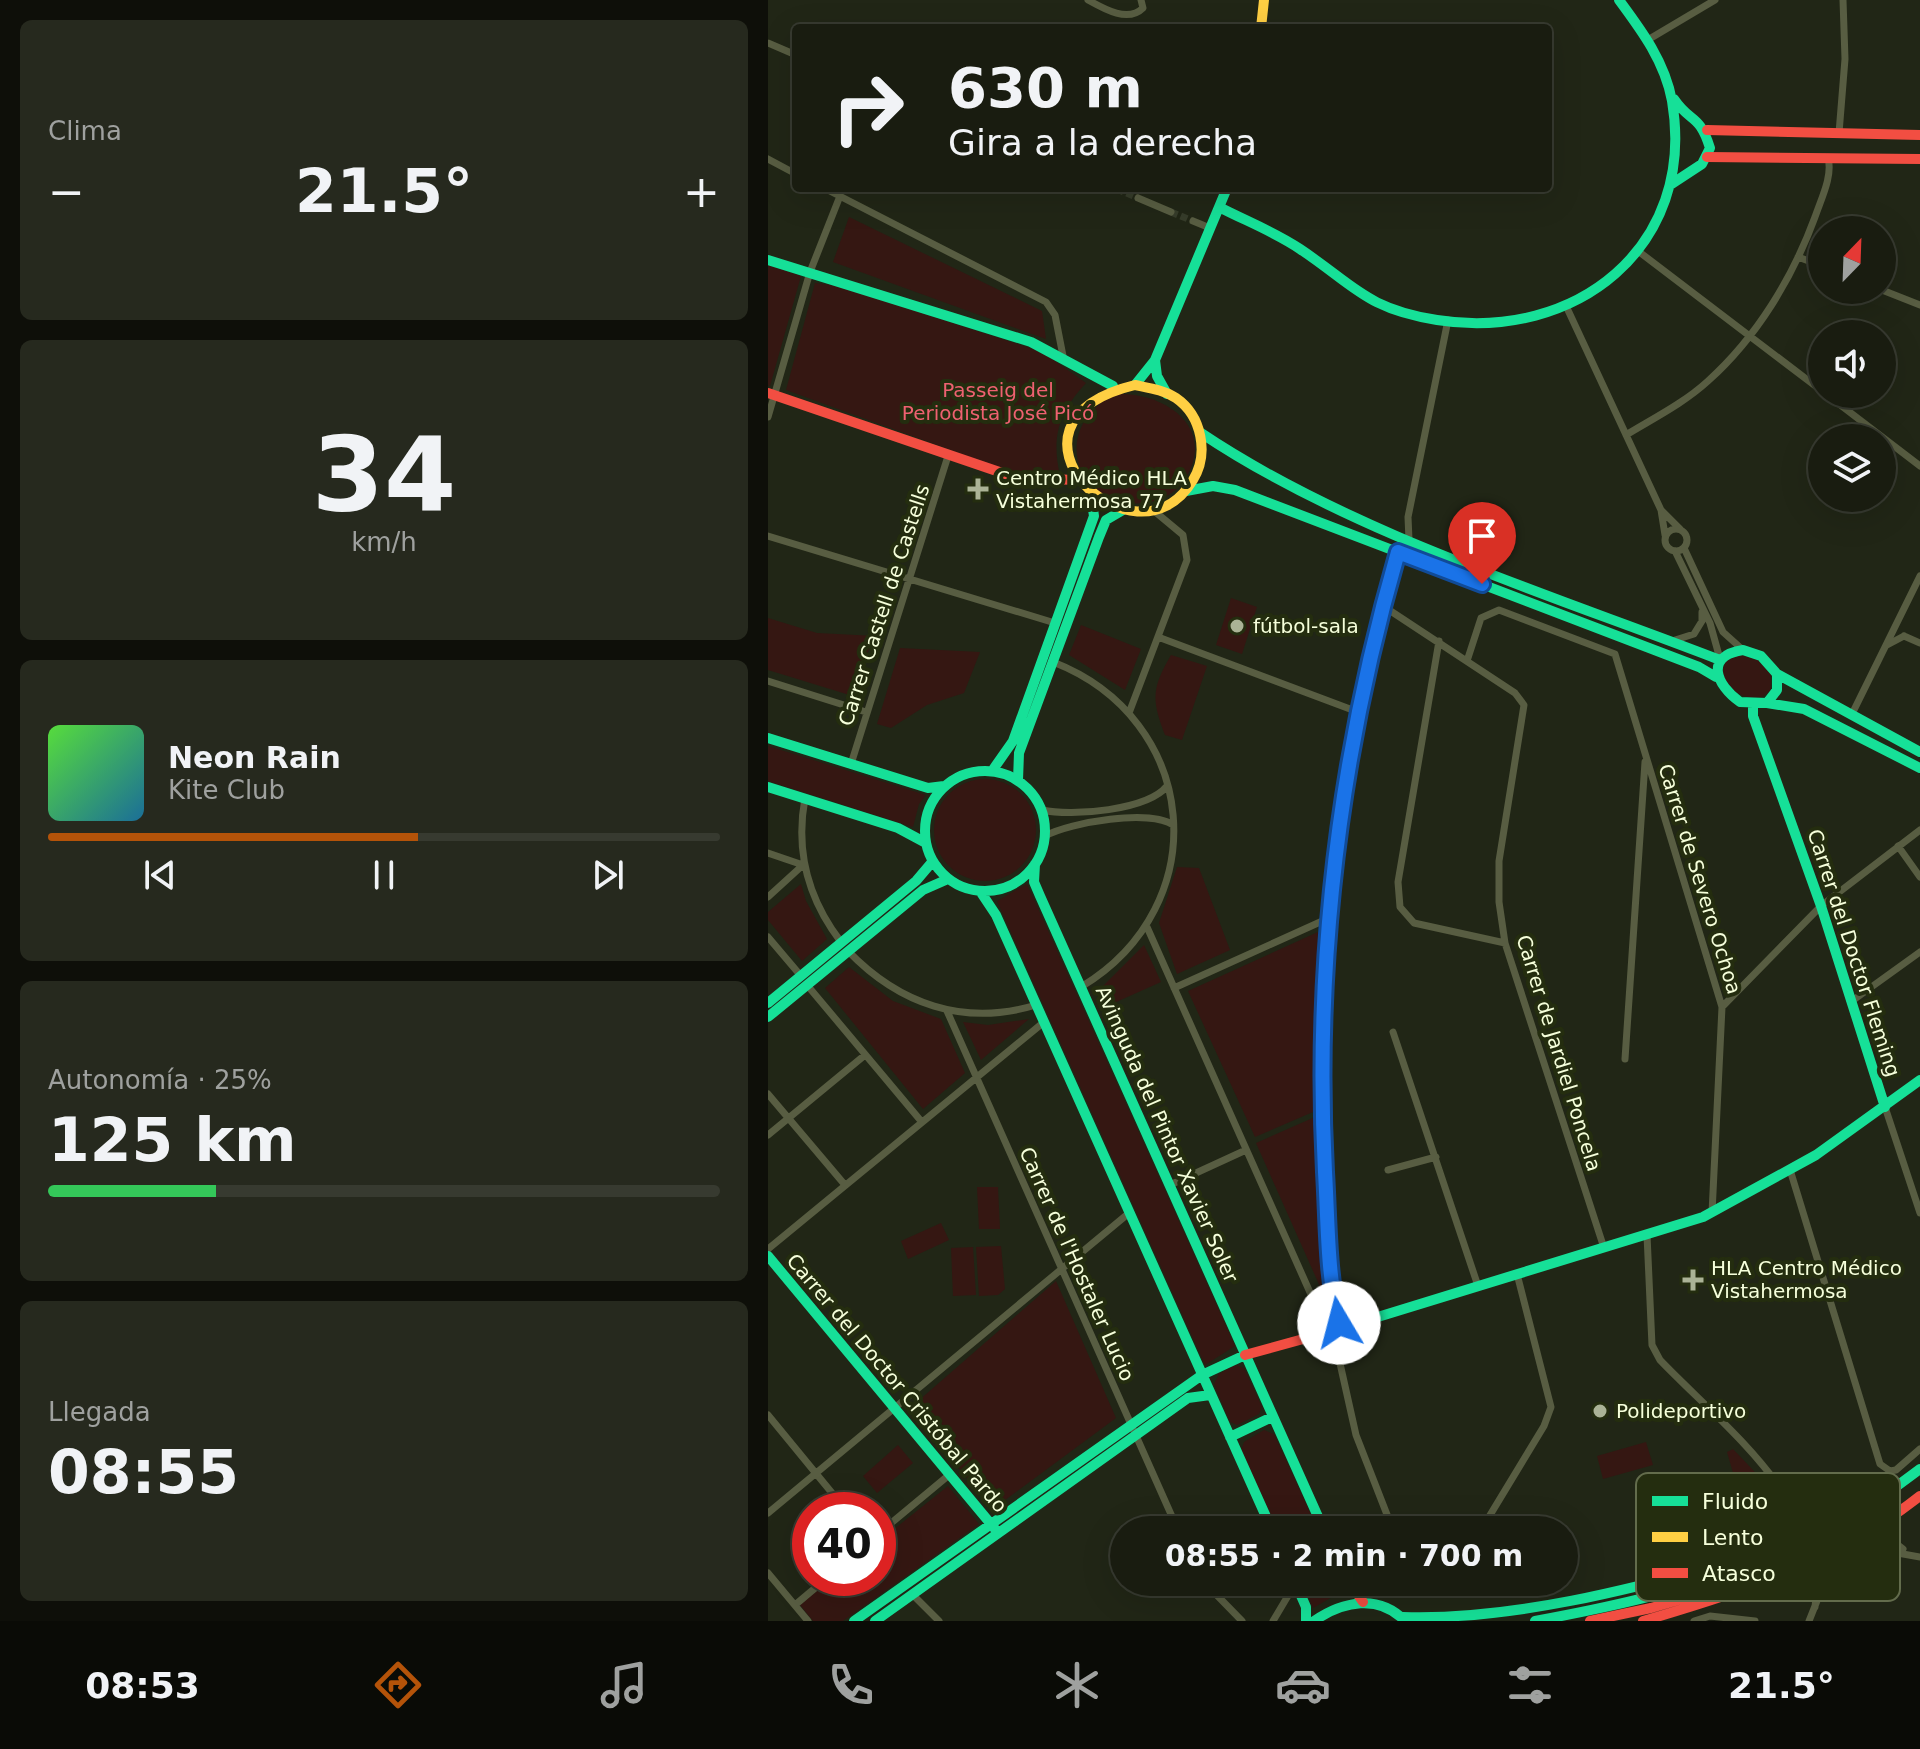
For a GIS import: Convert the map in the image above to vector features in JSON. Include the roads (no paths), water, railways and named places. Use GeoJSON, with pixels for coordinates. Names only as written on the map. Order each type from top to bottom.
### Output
{"type":"FeatureCollection","features":[{"type":"Feature","properties":{"kind":"main road"},"geometry":{"type":"LineString","coordinates":[[1261,24],[1264,0]]}},
{"type":"Feature","properties":{"kind":"main road"},"geometry":{"type":"LineString","coordinates":[[1619,0],[1651,38],[1681,109],[1696,118],[1707,130],[1710,139],[1707,157],[1670,185]]}},
{"type":"Feature","properties":{"kind":"main road"},"geometry":{"type":"LineString","coordinates":[[1219,207],[1300,249],[1362,297],[1401,311],[1448,320],[1494,324],[1526,320],[1567,308],[1610,281],[1638,251],[1660,215],[1670,185],[1676,159],[1674,97]]}},
{"type":"Feature","properties":{"kind":"main road"},"geometry":{"type":"LineString","coordinates":[[1677,127],[1682,117],[1696,118]]}},
{"type":"Feature","properties":{"kind":"main road"},"geometry":{"type":"LineString","coordinates":[[1707,130],[1920,135]]}},
{"type":"Feature","properties":{"kind":"main road"},"geometry":{"type":"LineString","coordinates":[[1707,157],[1920,159]]}},
{"type":"Feature","properties":{"kind":"main road"},"geometry":{"type":"LineString","coordinates":[[1676,159],[1679,170],[1691,171]]}},
{"type":"Feature","properties":{"kind":"main road"},"geometry":{"type":"LineString","coordinates":[[1135,385],[1155,360],[1225,192]]}},
{"type":"Feature","properties":{"kind":"main road"},"geometry":{"type":"LineString","coordinates":[[768,260],[1031,342],[1063,356],[1086,374],[1115,387]]}},
{"type":"Feature","properties":{"kind":"main road"},"geometry":{"type":"LineString","coordinates":[[1155,360],[1157,376],[1167,394]]}},
{"type":"Feature","properties":{"kind":"main road"},"geometry":{"type":"LineString","coordinates":[[1201,433],[1200,464],[1186,491],[1171,504],[1153,510],[1125,509],[1091,496],[1077,480],[1068,456],[1067,437],[1074,420],[1084,405],[1101,392],[1135,385],[1167,394],[1187,409],[1201,433],[1250,466],[1409,540],[1720,660]]}},
{"type":"Feature","properties":{"kind":"main road"},"geometry":{"type":"LineString","coordinates":[[772,394],[1017,478],[1077,480]]}},
{"type":"Feature","properties":{"kind":"main road"},"geometry":{"type":"LineString","coordinates":[[1186,491],[1213,486],[1235,490],[1699,667],[1716,677],[1731,697],[1753,705],[1767,703],[1804,709],[1920,768]]}},
{"type":"Feature","properties":{"kind":"main road"},"geometry":{"type":"LineString","coordinates":[[992,771],[1010,749],[1094,516],[1091,496]]}},
{"type":"Feature","properties":{"kind":"main road"},"geometry":{"type":"LineString","coordinates":[[1018,780],[1019,753],[1106,520],[1125,509]]}},
{"type":"Feature","properties":{"kind":"main road"},"geometry":{"type":"LineString","coordinates":[[1333,1328],[1335,1306],[1322,1087],[1322,996],[1329,918],[1358,712],[1398,552]]}},
{"type":"Feature","properties":{"kind":"main road"},"geometry":{"type":"LineString","coordinates":[[1716,677],[1720,660],[1732,651],[1743,650],[1761,656],[1777,674],[1920,752]]}},
{"type":"Feature","properties":{"kind":"main road"},"geometry":{"type":"LineString","coordinates":[[1767,703],[1777,690],[1777,674]]}},
{"type":"Feature","properties":{"kind":"main road","name":"Carrer del Doctor Fleming"},"geometry":{"type":"LineString","coordinates":[[1753,705],[1753,716],[1821,906],[1885,1107]]}},
{"type":"Feature","properties":{"kind":"main road"},"geometry":{"type":"LineString","coordinates":[[768,738],[928,788],[944,786],[961,775],[992,771],[1018,780],[1033,793],[1042,810],[1045,836],[1035,864],[1007,887],[980,891],[948,879],[933,861],[926,843],[926,816],[944,786]]}},
{"type":"Feature","properties":{"kind":"main road"},"geometry":{"type":"LineString","coordinates":[[768,787],[898,828],[926,843]]}},
{"type":"Feature","properties":{"kind":"main road"},"geometry":{"type":"LineString","coordinates":[[768,1017],[916,881],[933,861]]}},
{"type":"Feature","properties":{"kind":"main road","name":"Avinguda del Pintor Xavier Soler"},"geometry":{"type":"LineString","coordinates":[[1035,864],[1034,882],[1040,896],[1172,1184],[1318,1516]]}},
{"type":"Feature","properties":{"kind":"main road"},"geometry":{"type":"LineString","coordinates":[[844,947],[923,890],[948,879]]}},
{"type":"Feature","properties":{"kind":"main road"},"geometry":{"type":"LineString","coordinates":[[980,891],[996,915],[1266,1516]]}},
{"type":"Feature","properties":{"kind":"main road"},"geometry":{"type":"LineString","coordinates":[[768,1003],[804,981]]}},
{"type":"Feature","properties":{"kind":"main road"},"geometry":{"type":"LineString","coordinates":[[875,1621],[999,1532],[1202,1375],[1245,1355],[1712,1213],[1791,1173],[1920,1080]]}},
{"type":"Feature","properties":{"kind":"main road","name":"Carrer del Doctor Cristóbal Pardo"},"geometry":{"type":"LineString","coordinates":[[768,1256],[999,1532]]}},
{"type":"Feature","properties":{"kind":"main road"},"geometry":{"type":"LineString","coordinates":[[854,1621],[990,1524],[1134,1430],[1188,1398],[1210,1395]]}},
{"type":"Feature","properties":{"kind":"main road"},"geometry":{"type":"LineString","coordinates":[[1230,1437],[1272,1417]]}},
{"type":"Feature","properties":{"kind":"main road"},"geometry":{"type":"LineString","coordinates":[[1900,1485],[1920,1469]]}},
{"type":"Feature","properties":{"kind":"main road"},"geometry":{"type":"LineString","coordinates":[[1914,1506],[1920,1496]]}},
{"type":"Feature","properties":{"kind":"main road"},"geometry":{"type":"LineString","coordinates":[[1314,1621],[1336,1607],[1363,1602],[1386,1606],[1404,1619],[1482,1616],[1585,1600],[1636,1587]]}},
{"type":"Feature","properties":{"kind":"main road"},"geometry":{"type":"LineString","coordinates":[[1301,1596],[1306,1607],[1306,1621]]}},
{"type":"Feature","properties":{"kind":"main road"},"geometry":{"type":"LineString","coordinates":[[1359,1596],[1363,1602]]}},
{"type":"Feature","properties":{"kind":"main road"},"geometry":{"type":"LineString","coordinates":[[1535,1621],[1636,1601]]}},
{"type":"Feature","properties":{"kind":"main road"},"geometry":{"type":"LineString","coordinates":[[1590,1621],[1675,1601]]}},
{"type":"Feature","properties":{"kind":"main road"},"geometry":{"type":"LineString","coordinates":[[1643,1621],[1706,1601]]}},
{"type":"Feature","properties":{"kind":"street"},"geometry":{"type":"LineString","coordinates":[[1092,2],[1105,0]]}},
{"type":"Feature","properties":{"kind":"street"},"geometry":{"type":"LineString","coordinates":[[1092,2],[1124,15],[1137,14],[1143,8],[1141,0]]}},
{"type":"Feature","properties":{"kind":"street"},"geometry":{"type":"LineString","coordinates":[[1651,38],[1715,0]]}},
{"type":"Feature","properties":{"kind":"street"},"geometry":{"type":"LineString","coordinates":[[1839,133],[1845,59],[1843,0]]}},
{"type":"Feature","properties":{"kind":"street"},"geometry":{"type":"LineString","coordinates":[[768,43],[792,53]]}},
{"type":"Feature","properties":{"kind":"street"},"geometry":{"type":"LineString","coordinates":[[1626,435],[1686,398],[1749,335],[1777,296],[1798,257],[1825,188],[1828,158]]}},
{"type":"Feature","properties":{"kind":"street"},"geometry":{"type":"LineString","coordinates":[[768,159],[792,172]]}},
{"type":"Feature","properties":{"kind":"street"},"geometry":{"type":"LineString","coordinates":[[833,192],[1046,302],[1055,315],[1063,356]]}},
{"type":"Feature","properties":{"kind":"street"},"geometry":{"type":"LineString","coordinates":[[768,417],[772,394],[810,272],[840,196]]}},
{"type":"Feature","properties":{"kind":"street"},"geometry":{"type":"LineString","coordinates":[[1138,198],[1171,212]]}},
{"type":"Feature","properties":{"kind":"street"},"geometry":{"type":"LineString","coordinates":[[1193,221],[1210,228]]}},
{"type":"Feature","properties":{"kind":"street"},"geometry":{"type":"LineString","coordinates":[[1638,251],[1808,381]]}},
{"type":"Feature","properties":{"kind":"street"},"geometry":{"type":"LineString","coordinates":[[1798,257],[1808,261]]}},
{"type":"Feature","properties":{"kind":"street"},"geometry":{"type":"LineString","coordinates":[[1896,296],[1920,305]]}},
{"type":"Feature","properties":{"kind":"street"},"geometry":{"type":"LineString","coordinates":[[1567,308],[1661,510],[1666,544],[1675,551],[1702,606],[1720,660]]}},
{"type":"Feature","properties":{"kind":"street"},"geometry":{"type":"LineString","coordinates":[[1409,540],[1408,517],[1448,320]]}},
{"type":"Feature","properties":{"kind":"street"},"geometry":{"type":"LineString","coordinates":[[1844,408],[1920,466]]}},
{"type":"Feature","properties":{"kind":"street","name":"Carrer Castell de Castells"},"geometry":{"type":"LineString","coordinates":[[851,764],[948,456]]}},
{"type":"Feature","properties":{"kind":"street"},"geometry":{"type":"LineString","coordinates":[[1129,713],[1187,560],[1187,542],[1175,525],[1153,510]]}},
{"type":"Feature","properties":{"kind":"street"},"geometry":{"type":"LineString","coordinates":[[1661,510],[1687,540],[1684,548],[1723,632],[1743,650]]}},
{"type":"Feature","properties":{"kind":"street"},"geometry":{"type":"LineString","coordinates":[[1665,537],[1674,529],[1682,531]]}},
{"type":"Feature","properties":{"kind":"street"},"geometry":{"type":"LineString","coordinates":[[768,536],[908,581],[1055,623]]}},
{"type":"Feature","properties":{"kind":"street"},"geometry":{"type":"LineString","coordinates":[[1675,551],[1684,548]]}},
{"type":"Feature","properties":{"kind":"street"},"geometry":{"type":"LineString","coordinates":[[1852,714],[1920,576]]}},
{"type":"Feature","properties":{"kind":"street","name":"Carrer de Jardiel Poncela"},"geometry":{"type":"LineString","coordinates":[[1383,606],[1515,693],[1524,705],[1499,861],[1499,902],[1505,943],[1604,1248]]}},
{"type":"Feature","properties":{"kind":"street"},"geometry":{"type":"LineString","coordinates":[[1670,641],[1694,634],[1702,621],[1702,606]]}},
{"type":"Feature","properties":{"kind":"street","name":"Carrer de Severo Ochoa"},"geometry":{"type":"LineString","coordinates":[[1467,661],[1481,618],[1499,610],[1615,654],[1722,1007],[1712,1213]]}},
{"type":"Feature","properties":{"kind":"street"},"geometry":{"type":"LineString","coordinates":[[1900,617],[1898,625],[1904,636]]}},
{"type":"Feature","properties":{"kind":"street"},"geometry":{"type":"LineString","coordinates":[[1885,647],[1895,638],[1904,636],[1920,643]]}},
{"type":"Feature","properties":{"kind":"street"},"geometry":{"type":"LineString","coordinates":[[1158,637],[1358,712]]}},
{"type":"Feature","properties":{"kind":"street"},"geometry":{"type":"LineString","coordinates":[[1439,641],[1397,896],[1406,916],[1414,923],[1505,943]]}},
{"type":"Feature","properties":{"kind":"street"},"geometry":{"type":"LineString","coordinates":[[1053,662],[1093,682],[1129,713],[1152,747],[1167,786],[1173,825],[1168,879],[1147,927],[1116,961],[1081,987]]}},
{"type":"Feature","properties":{"kind":"street"},"geometry":{"type":"LineString","coordinates":[[768,681],[866,712]]}},
{"type":"Feature","properties":{"kind":"street"},"geometry":{"type":"LineString","coordinates":[[1625,1059],[1645,756]]}},
{"type":"Feature","properties":{"kind":"street"},"geometry":{"type":"LineString","coordinates":[[1042,810],[1068,813],[1145,803],[1160,795],[1167,786]]}},
{"type":"Feature","properties":{"kind":"street"},"geometry":{"type":"LineString","coordinates":[[805,798],[801,843],[803,865],[817,906],[844,947],[892,990],[947,1011],[993,1014],[1036,1005]]}},
{"type":"Feature","properties":{"kind":"street"},"geometry":{"type":"LineString","coordinates":[[1045,836],[1070,828],[1147,816],[1162,818],[1173,825]]}},
{"type":"Feature","properties":{"kind":"street"},"geometry":{"type":"LineString","coordinates":[[1722,1007],[1821,906],[1920,830]]}},
{"type":"Feature","properties":{"kind":"street"},"geometry":{"type":"LineString","coordinates":[[1898,846],[1920,877]]}},
{"type":"Feature","properties":{"kind":"street"},"geometry":{"type":"LineString","coordinates":[[768,853],[803,865]]}},
{"type":"Feature","properties":{"kind":"street"},"geometry":{"type":"LineString","coordinates":[[768,897],[803,865]]}},
{"type":"Feature","properties":{"kind":"street"},"geometry":{"type":"LineString","coordinates":[[1174,988],[1329,918]]}},
{"type":"Feature","properties":{"kind":"street"},"geometry":{"type":"LineString","coordinates":[[1147,927],[1312,1296],[1333,1328],[1356,1435],[1388,1516]]}},
{"type":"Feature","properties":{"kind":"street"},"geometry":{"type":"LineString","coordinates":[[768,937],[921,1121]]}},
{"type":"Feature","properties":{"kind":"street"},"geometry":{"type":"LineString","coordinates":[[1852,1001],[1920,952]]}},
{"type":"Feature","properties":{"kind":"street","name":"Carrer de l'Hostaler Lucio"},"geometry":{"type":"LineString","coordinates":[[947,1011],[1172,1516]]}},
{"type":"Feature","properties":{"kind":"street"},"geometry":{"type":"LineString","coordinates":[[768,1249],[1044,1022]]}},
{"type":"Feature","properties":{"kind":"street"},"geometry":{"type":"LineString","coordinates":[[1393,1032],[1478,1286]]}},
{"type":"Feature","properties":{"kind":"street"},"geometry":{"type":"LineString","coordinates":[[768,1135],[865,1055]]}},
{"type":"Feature","properties":{"kind":"street"},"geometry":{"type":"LineString","coordinates":[[768,1094],[845,1185]]}},
{"type":"Feature","properties":{"kind":"street","name":"Carrer del Doctor Fleming"},"geometry":{"type":"LineString","coordinates":[[1885,1107],[1917,1190],[1920,1213]]}},
{"type":"Feature","properties":{"kind":"street"},"geometry":{"type":"LineString","coordinates":[[1172,1184],[1246,1150]]}},
{"type":"Feature","properties":{"kind":"street"},"geometry":{"type":"LineString","coordinates":[[1388,1170],[1436,1157]]}},
{"type":"Feature","properties":{"kind":"street"},"geometry":{"type":"LineString","coordinates":[[1791,1173],[1883,1468],[1896,1470],[1920,1449]]}},
{"type":"Feature","properties":{"kind":"street"},"geometry":{"type":"LineString","coordinates":[[768,1513],[1129,1213]]}},
{"type":"Feature","properties":{"kind":"street"},"geometry":{"type":"LineString","coordinates":[[1647,1235],[1652,1345],[1660,1360],[1768,1473]]}},
{"type":"Feature","properties":{"kind":"street"},"geometry":{"type":"LineString","coordinates":[[1489,1516],[1544,1426],[1551,1407],[1517,1274]]}},
{"type":"Feature","properties":{"kind":"street"},"geometry":{"type":"LineString","coordinates":[[1312,1296],[1322,1300],[1333,1291]]}},
{"type":"Feature","properties":{"kind":"street"},"geometry":{"type":"LineString","coordinates":[[768,1415],[831,1492]]}},
{"type":"Feature","properties":{"kind":"street"},"geometry":{"type":"LineString","coordinates":[[896,1519],[949,1475]]}},
{"type":"Feature","properties":{"kind":"street"},"geometry":{"type":"LineString","coordinates":[[1900,1547],[1918,1556]]}},
{"type":"Feature","properties":{"kind":"street"},"geometry":{"type":"LineString","coordinates":[[768,1573],[808,1621]]}},
{"type":"Feature","properties":{"kind":"street"},"geometry":{"type":"LineString","coordinates":[[913,1595],[939,1621]]}},
{"type":"Feature","properties":{"kind":"street"},"geometry":{"type":"LineString","coordinates":[[795,1605],[806,1596]]}},
{"type":"Feature","properties":{"kind":"street"},"geometry":{"type":"LineString","coordinates":[[1218,1596],[1242,1621]]}},
{"type":"Feature","properties":{"kind":"street"},"geometry":{"type":"LineString","coordinates":[[1273,1621],[1287,1596]]}},
{"type":"Feature","properties":{"kind":"street"},"geometry":{"type":"LineString","coordinates":[[1815,1607],[1816,1601]]}},
{"type":"Feature","properties":{"kind":"street"},"geometry":{"type":"LineString","coordinates":[[1809,1621],[1818,1601]]}},
{"type":"Feature","properties":{"kind":"street"},"geometry":{"type":"LineString","coordinates":[[1694,1621],[1710,1616],[1755,1621]]}},
{"type":"Feature","properties":{"kind":"tunnel"},"geometry":{"type":"LineString","coordinates":[[1124,192],[1138,198]]}},
{"type":"Feature","properties":{"kind":"tunnel"},"geometry":{"type":"LineString","coordinates":[[1171,212],[1193,221]]}},
{"type":"Feature","properties":{"kind":"place","name":"Centro Médico HLA Vistahermosa 77"},"geometry":{"type":"Point","coordinates":[978,489]}},
{"type":"Feature","properties":{"kind":"place","name":"fútbol-sala"},"geometry":{"type":"Point","coordinates":[1237,626]}},
{"type":"Feature","properties":{"kind":"place","name":"HLA Centro Médico Vistahermosa"},"geometry":{"type":"Point","coordinates":[1693,1280]}},
{"type":"Feature","properties":{"kind":"place","name":"Polideportivo"},"geometry":{"type":"Point","coordinates":[1600,1411]}},
{"type":"Feature","properties":{"kind":"park label","name":"Passeig del Periodista José Picó"},"geometry":{"type":"Point","coordinates":[998,402]}}]}
